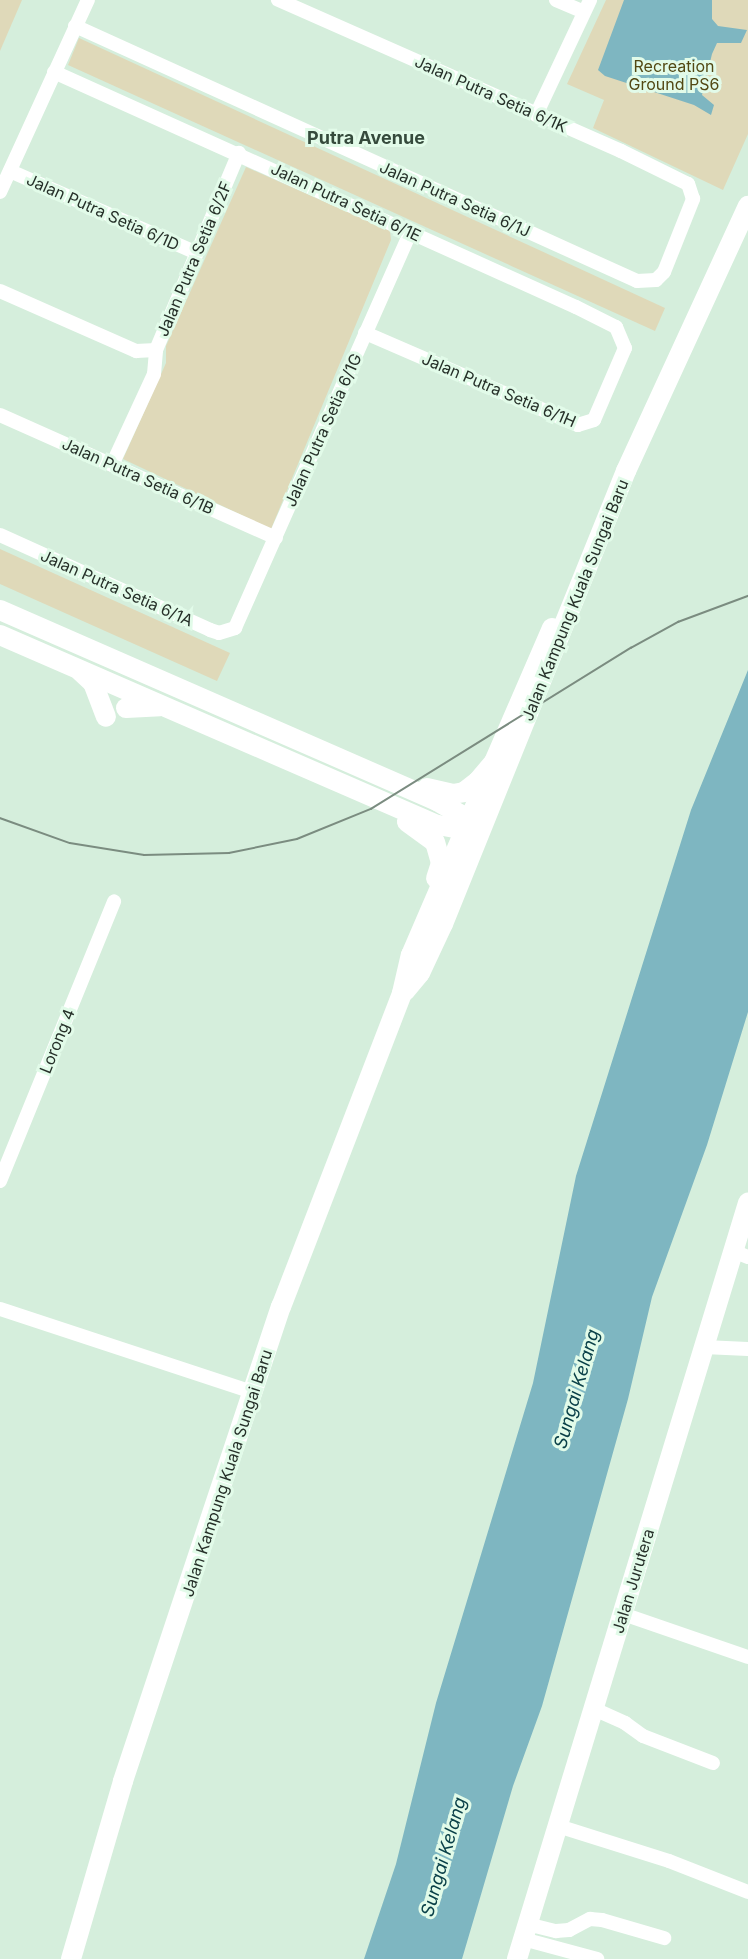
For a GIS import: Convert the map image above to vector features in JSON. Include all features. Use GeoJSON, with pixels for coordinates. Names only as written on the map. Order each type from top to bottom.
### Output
{"type":"FeatureCollection","features":[{"type":"Feature","properties":{"kind":"street"},"geometry":{"type":"LineString","coordinates":[[0,192],[88,0]]}},
{"type":"Feature","properties":{"kind":"street","name":"Jalan Putra Setia 6/1K"},"geometry":{"type":"LineString","coordinates":[[278,0],[688,184],[693,199]]}},
{"type":"Feature","properties":{"kind":"street"},"geometry":{"type":"LineString","coordinates":[[536,115],[587,6],[556,0]]}},
{"type":"Feature","properties":{"kind":"street","name":"Jalan Putra Setia 6/1J"},"geometry":{"type":"LineString","coordinates":[[75,26],[637,281],[656,280],[664,272],[693,199]]}},
{"type":"Feature","properties":{"kind":"street","name":"Jalan Putra Setia 6/1E"},"geometry":{"type":"LineString","coordinates":[[54,72],[411,231],[616,327],[625,348]]}},
{"type":"Feature","properties":{"kind":"street","name":"Jalan Putra Setia 6/2F"},"geometry":{"type":"LineString","coordinates":[[112,465],[154,374],[156,350],[239,153]]}},
{"type":"Feature","properties":{"kind":"street","name":"Jalan Putra Setia 6/1D"},"geometry":{"type":"LineString","coordinates":[[10,171],[197,254]]}},
{"type":"Feature","properties":{"kind":"street","name":"Jalan Kampung Kuala Sungai Baru"},"geometry":{"type":"LineString","coordinates":[[402,993],[420,973],[434,943],[528,719],[626,471],[748,206]]}},
{"type":"Feature","properties":{"kind":"street","name":"Jalan Putra Setia 6/1G"},"geometry":{"type":"LineString","coordinates":[[236,628],[411,231]]}},
{"type":"Feature","properties":{"kind":"street"},"geometry":{"type":"LineString","coordinates":[[0,291],[136,351],[156,350]]}},
{"type":"Feature","properties":{"kind":"street","name":"Jalan Putra Setia 6/1H"},"geometry":{"type":"LineString","coordinates":[[365,333],[578,425],[594,420],[625,348]]}},
{"type":"Feature","properties":{"kind":"street","name":"Jalan Putra Setia 6/1B"},"geometry":{"type":"LineString","coordinates":[[0,415],[276,538]]}},
{"type":"Feature","properties":{"kind":"street","name":"Jalan Putra Setia 6/1A"},"geometry":{"type":"LineString","coordinates":[[0,535],[210,630],[219,633],[236,628]]}},
{"type":"Feature","properties":{"kind":"street","name":"Jalan Kampung Kuala Sungai Baru"},"geometry":{"type":"LineString","coordinates":[[71,1959],[123,1782],[280,1307],[402,993],[411,955],[534,664],[586,570]]}},
{"type":"Feature","properties":{"kind":"street"},"geometry":{"type":"LineString","coordinates":[[0,610],[437,801],[461,815],[467,825],[464,856],[434,943]]}},
{"type":"Feature","properties":{"kind":"street"},"geometry":{"type":"LineString","coordinates":[[0,635],[126,687],[361,794],[438,825],[455,828],[467,825],[487,802],[513,739],[528,719]]}},
{"type":"Feature","properties":{"kind":"street"},"geometry":{"type":"LineString","coordinates":[[112,659],[126,687]]}},
{"type":"Feature","properties":{"kind":"street"},"geometry":{"type":"LineString","coordinates":[[76,666],[93,683],[106,717]]}},
{"type":"Feature","properties":{"kind":"street"},"geometry":{"type":"LineString","coordinates":[[126,687],[159,679]]}},
{"type":"Feature","properties":{"kind":"street"},"geometry":{"type":"LineString","coordinates":[[126,708],[143,705],[171,707]]}},
{"type":"Feature","properties":{"kind":"street"},"geometry":{"type":"LineString","coordinates":[[365,769],[453,794],[464,792],[478,781],[494,762]]}},
{"type":"Feature","properties":{"kind":"street"},"geometry":{"type":"LineString","coordinates":[[361,794],[424,831],[439,852],[441,863],[411,955]]}},
{"type":"Feature","properties":{"kind":"street","name":"Lorong 4"},"geometry":{"type":"LineString","coordinates":[[0,1181],[114,901]]}},
{"type":"Feature","properties":{"kind":"street","name":"Jalan Jurutera"},"geometry":{"type":"LineString","coordinates":[[517,1959],[704,1347],[741,1254],[748,1203]]}},
{"type":"Feature","properties":{"kind":"street"},"geometry":{"type":"LineString","coordinates":[[0,1309],[253,1392]]}},
{"type":"Feature","properties":{"kind":"street"},"geometry":{"type":"LineString","coordinates":[[704,1347],[748,1349]]}},
{"type":"Feature","properties":{"kind":"street"},"geometry":{"type":"LineString","coordinates":[[623,1614],[748,1657]]}},
{"type":"Feature","properties":{"kind":"street"},"geometry":{"type":"LineString","coordinates":[[594,1709],[625,1723],[643,1736],[713,1763]]}},
{"type":"Feature","properties":{"kind":"street"},"geometry":{"type":"LineString","coordinates":[[558,1826],[669,1861],[748,1893]]}},
{"type":"Feature","properties":{"kind":"street"},"geometry":{"type":"LineString","coordinates":[[525,1932],[569,1930],[590,1919],[602,1920],[664,1938]]}},
{"type":"Feature","properties":{"kind":"street"},"geometry":{"type":"LineString","coordinates":[[525,1932],[597,1959]]}},
{"type":"Feature","properties":{"kind":"green space"},"geometry":{"type":"Polygon","coordinates":[[[0,0],[22,0],[0,51],[0,0]]]}},
{"type":"Feature","properties":{"kind":"green space","name":"Recreation Ground PS6"},"geometry":{"type":"Polygon","coordinates":[[[606,0],[748,0],[748,134],[723,190],[593,128],[604,100],[567,84],[606,0]]]}},
{"type":"Feature","properties":{"kind":"green space"},"geometry":{"type":"Polygon","coordinates":[[[79,38],[665,308],[655,331],[68,65],[79,38]]]}},
{"type":"Feature","properties":{"kind":"green space"},"geometry":{"type":"Polygon","coordinates":[[[246,167],[390,231],[391,240],[271,529],[123,459],[166,363],[166,346],[246,167]]]}},
{"type":"Feature","properties":{"kind":"green space"},"geometry":{"type":"Polygon","coordinates":[[[0,549],[230,653],[217,681],[0,584],[0,549]]]}},
{"type":"Feature","properties":{"kind":"water"},"geometry":{"type":"Polygon","coordinates":[[[624,0],[712,0],[712,19],[718,26],[747,30],[741,43],[717,43],[712,54],[702,95],[714,105],[711,115],[694,105],[605,76],[598,70],[624,0]]]}},
{"type":"Feature","properties":{"kind":"water","name":"Sungai Kelang"},"geometry":{"type":"Polygon","coordinates":[[[748,670],[748,1012],[707,1145],[652,1297],[628,1399],[542,1706],[513,1786],[462,1959],[364,1959],[396,1864],[436,1703],[533,1383],[576,1176],[691,810],[748,670]]]}},
{"type":"Feature","properties":{"kind":"tram line"},"geometry":{"type":"LineString","coordinates":[[0,818],[70,843],[144,855],[229,853],[297,839],[371,809],[631,648],[678,622],[748,596]]}},
{"type":"Feature","properties":{"kind":"district","name":"Putra Avenue"},"geometry":{"type":"Point","coordinates":[366,138]}}]}
